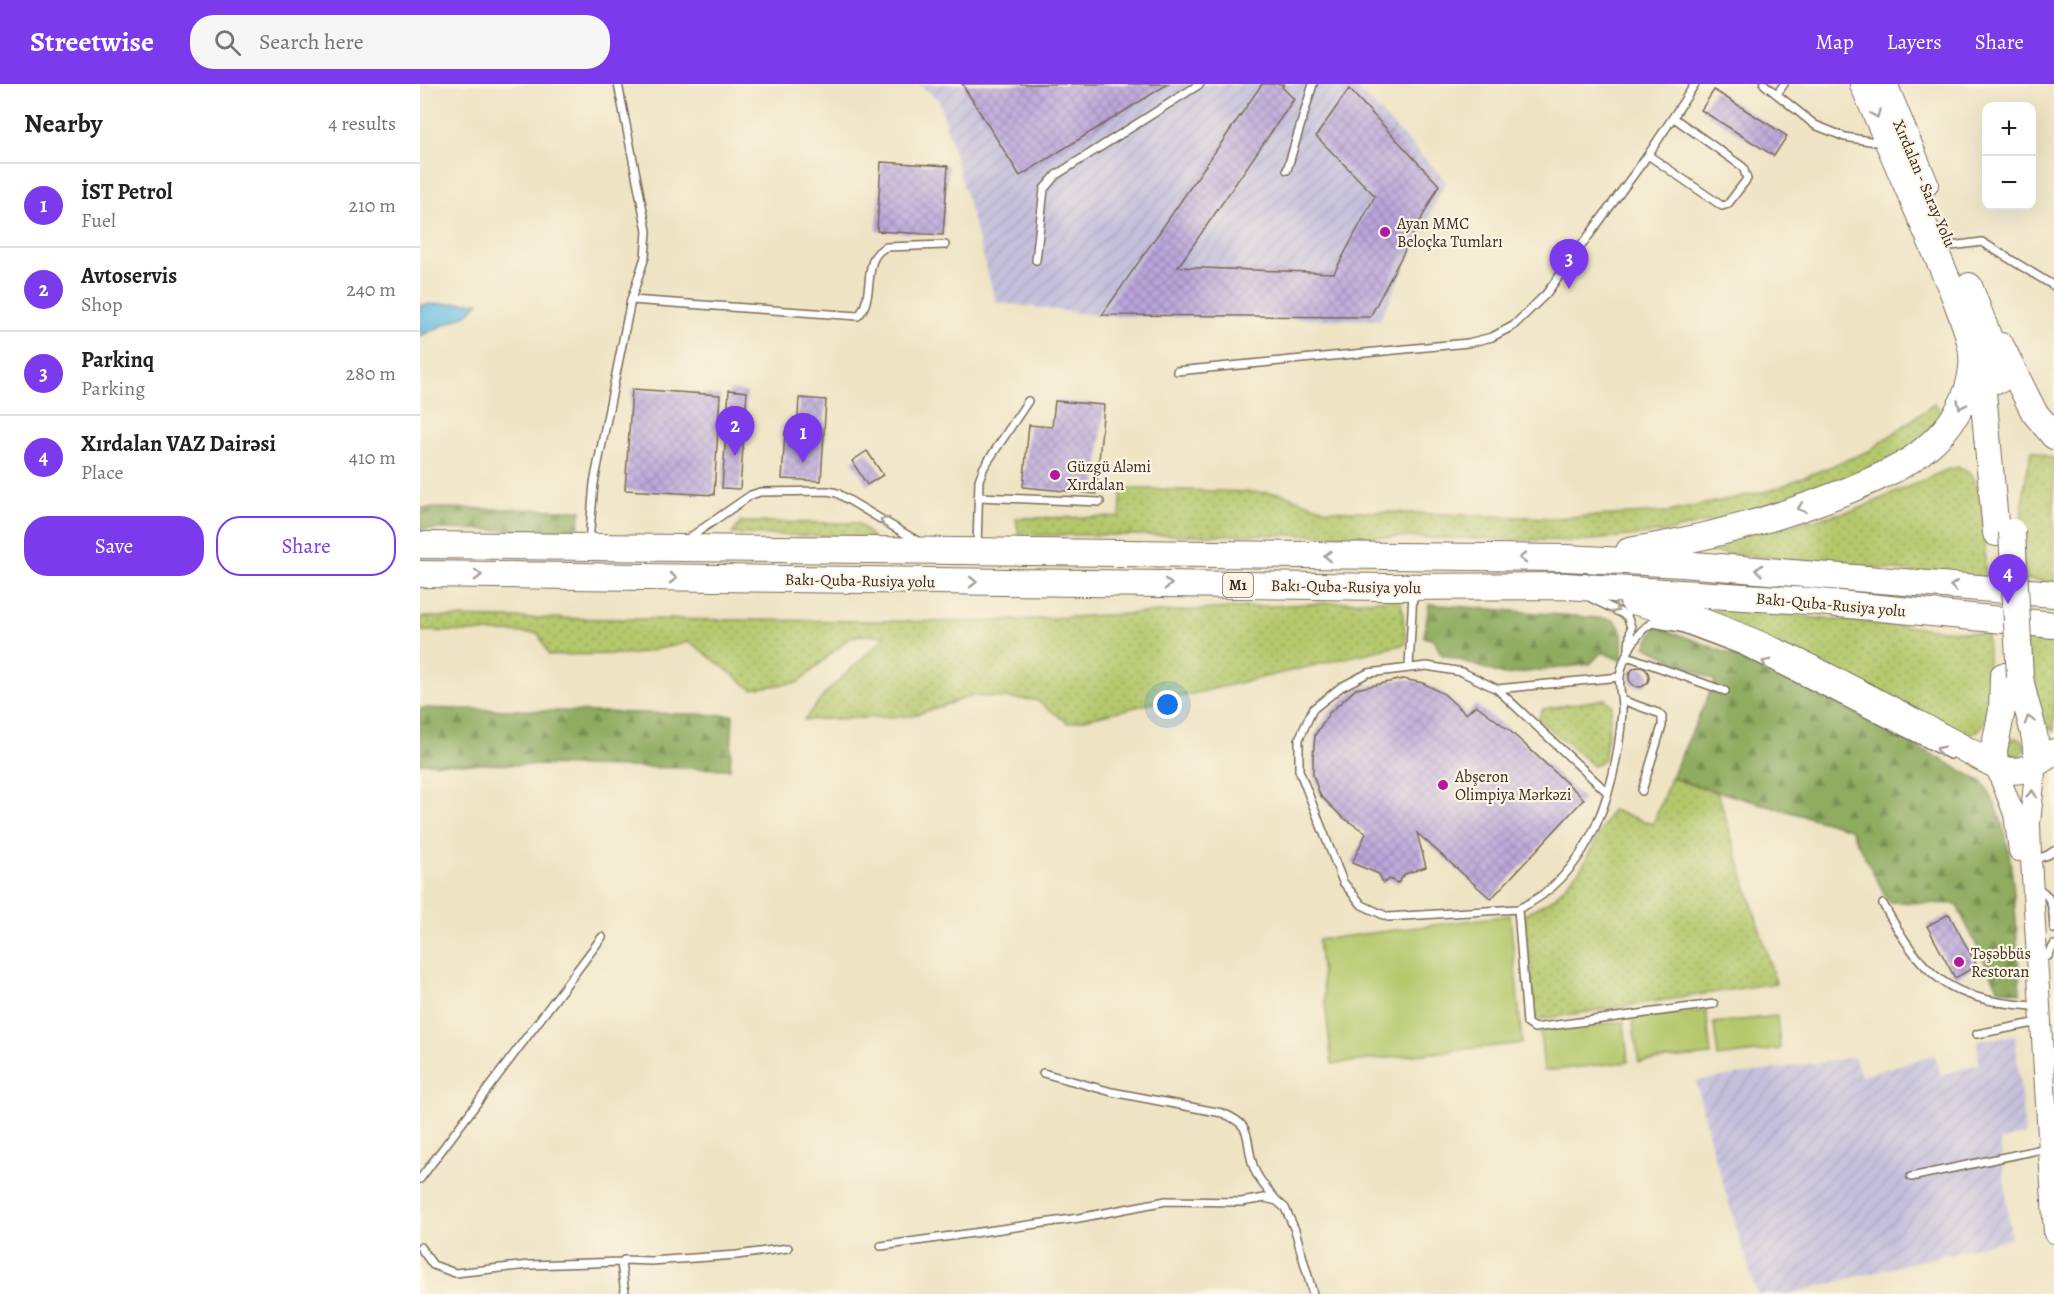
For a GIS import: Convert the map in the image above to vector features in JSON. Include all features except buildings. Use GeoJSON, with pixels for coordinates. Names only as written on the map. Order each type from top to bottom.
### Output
{"type":"FeatureCollection","features":[{"type":"Feature","properties":{"kind":"highway"},"geometry":{"type":"LineString","coordinates":[[1863,84],[1888,144],[1990,341],[1997,369],[2012,676],[1994,750],[1987,766]]}},
{"type":"Feature","properties":{"kind":"highway","name":"Xırdalan - Saray Yolu"},"geometry":{"type":"LineString","coordinates":[[1884,84],[1951,246],[1959,285]]}},
{"type":"Feature","properties":{"kind":"highway"},"geometry":{"type":"LineString","coordinates":[[1959,285],[2034,412],[2054,436]]}},
{"type":"Feature","properties":{"kind":"highway"},"geometry":{"type":"LineString","coordinates":[[1566,558],[1675,543],[1733,529],[1832,497],[1890,471],[1924,450],[1954,417],[1966,393],[1972,372],[1972,353],[1959,285]]}},
{"type":"Feature","properties":{"kind":"highway","name":"Bakı-Quba-Rusiya yolu"},"geometry":{"type":"LineString","coordinates":[[420,545],[1566,558],[1682,564],[2054,594]]}},
{"type":"Feature","properties":{"kind":"highway","name":"Bakı-Quba-Rusiya yolu"},"geometry":{"type":"LineString","coordinates":[[420,574],[1413,587],[1566,586],[1809,601],[2054,625]]}},
{"type":"Feature","properties":{"kind":"highway"},"geometry":{"type":"LineString","coordinates":[[1566,586],[1675,612],[1736,635],[1888,708],[1987,766],[2012,772],[2026,770],[2045,758],[2036,747],[2024,704],[2012,676]]}},
{"type":"Feature","properties":{"kind":"main road"},"geometry":{"type":"LineString","coordinates":[[2027,887],[2031,860],[2030,813],[2045,758]]}},
{"type":"Feature","properties":{"kind":"main road"},"geometry":{"type":"LineString","coordinates":[[1987,766],[2014,814],[2027,887],[2039,1017],[2054,1233]]}},
{"type":"Feature","properties":{"kind":"lane"},"geometry":{"type":"LineString","coordinates":[[588,547],[594,483],[631,300],[645,257],[647,231],[618,84]]}},
{"type":"Feature","properties":{"kind":"lane"},"geometry":{"type":"LineString","coordinates":[[1036,260],[1044,189],[1056,175],[1200,84]]}},
{"type":"Feature","properties":{"kind":"lane"},"geometry":{"type":"LineString","coordinates":[[1287,170],[1313,84]]}},
{"type":"Feature","properties":{"kind":"lane"},"geometry":{"type":"LineString","coordinates":[[1177,371],[1468,343],[1492,337],[1513,326],[1546,294],[1648,155],[1695,84]]}},
{"type":"Feature","properties":{"kind":"lane"},"geometry":{"type":"LineString","coordinates":[[1764,84],[1815,125],[1831,133],[1888,144]]}},
{"type":"Feature","properties":{"kind":"lane"},"geometry":{"type":"LineString","coordinates":[[1777,94],[1784,84]]}},
{"type":"Feature","properties":{"kind":"lane"},"geometry":{"type":"LineString","coordinates":[[1648,155],[1722,206],[1728,204],[1747,179],[1743,167],[1674,118]]}},
{"type":"Feature","properties":{"kind":"lane"},"geometry":{"type":"LineString","coordinates":[[1951,246],[1982,242],[2054,286]]}},
{"type":"Feature","properties":{"kind":"lane"},"geometry":{"type":"LineString","coordinates":[[631,300],[858,316],[867,307],[873,259],[879,250],[886,247],[945,245]]}},
{"type":"Feature","properties":{"kind":"lane"},"geometry":{"type":"LineString","coordinates":[[977,551],[978,497],[984,467],[1028,401]]}},
{"type":"Feature","properties":{"kind":"lane"},"geometry":{"type":"LineString","coordinates":[[674,548],[751,495],[760,492],[828,491],[837,494],[934,551]]}},
{"type":"Feature","properties":{"kind":"lane"},"geometry":{"type":"LineString","coordinates":[[978,497],[1100,502]]}},
{"type":"Feature","properties":{"kind":"lane"},"geometry":{"type":"LineString","coordinates":[[1566,586],[1627,616],[1631,627],[1628,656]]}},
{"type":"Feature","properties":{"kind":"lane"},"geometry":{"type":"LineString","coordinates":[[1409,667],[1413,587]]}},
{"type":"Feature","properties":{"kind":"lane"},"geometry":{"type":"LineString","coordinates":[[1607,792],[1497,689],[1462,672],[1427,666],[1368,673],[1341,687],[1313,709],[1299,739],[1299,770],[1343,882],[1362,905],[1388,917],[1518,909],[1550,890],[1575,865],[1593,830],[1607,792],[1619,736],[1622,700],[1620,677],[1643,627],[1660,623],[1681,628],[1742,651],[1956,758]]}},
{"type":"Feature","properties":{"kind":"lane"},"geometry":{"type":"LineString","coordinates":[[1628,656],[1725,691]]}},
{"type":"Feature","properties":{"kind":"lane"},"geometry":{"type":"LineString","coordinates":[[1497,689],[1620,677]]}},
{"type":"Feature","properties":{"kind":"lane"},"geometry":{"type":"LineString","coordinates":[[1622,700],[1658,712],[1662,717],[1662,726],[1642,791]]}},
{"type":"Feature","properties":{"kind":"lane"},"geometry":{"type":"LineString","coordinates":[[2031,860],[2049,855],[2054,851]]}},
{"type":"Feature","properties":{"kind":"lane"},"geometry":{"type":"LineString","coordinates":[[2027,887],[2042,890],[2050,898],[2054,929]]}},
{"type":"Feature","properties":{"kind":"lane"},"geometry":{"type":"LineString","coordinates":[[1882,904],[1904,942],[1926,969],[1970,995],[2039,1017]]}},
{"type":"Feature","properties":{"kind":"lane"},"geometry":{"type":"LineString","coordinates":[[1518,909],[1527,1023],[1534,1028],[1714,1004]]}},
{"type":"Feature","properties":{"kind":"lane"},"geometry":{"type":"LineString","coordinates":[[420,1179],[602,938]]}},
{"type":"Feature","properties":{"kind":"lane"},"geometry":{"type":"LineString","coordinates":[[2033,962],[2048,956],[2054,945]]}},
{"type":"Feature","properties":{"kind":"lane"},"geometry":{"type":"LineString","coordinates":[[1977,1034],[2039,1017]]}},
{"type":"Feature","properties":{"kind":"lane"},"geometry":{"type":"LineString","coordinates":[[1043,1073],[1112,1092],[1222,1113],[1237,1119],[1247,1130],[1253,1167],[1277,1201],[1285,1208],[1295,1230],[1314,1294]]}},
{"type":"Feature","properties":{"kind":"lane"},"geometry":{"type":"LineString","coordinates":[[1911,1177],[2047,1148]]}},
{"type":"Feature","properties":{"kind":"lane"},"geometry":{"type":"LineString","coordinates":[[881,1246],[1079,1218],[1166,1201],[1241,1202],[1265,1198],[1277,1201]]}},
{"type":"Feature","properties":{"kind":"lane"},"geometry":{"type":"LineString","coordinates":[[420,1247],[433,1265],[455,1273],[529,1265],[738,1255],[788,1248]]}},
{"type":"Feature","properties":{"kind":"lane"},"geometry":{"type":"LineString","coordinates":[[622,1262],[625,1294]]}},
{"type":"Feature","properties":{"kind":"shaded area"},"geometry":{"type":"Polygon","coordinates":[[[918,84],[1353,84],[1446,181],[1380,320],[1102,316],[996,302],[939,100],[918,84]]]}},
{"type":"Feature","properties":{"kind":"shaded area"},"geometry":{"type":"Polygon","coordinates":[[[2015,1035],[2025,1135],[2000,1140],[2011,1238],[1788,1294],[1757,1294],[1712,1148],[1696,1081],[1854,1057],[1861,1076],[1934,1055],[1941,1075],[1979,1064],[1977,1041],[2015,1035]]]}},
{"type":"Feature","properties":{"kind":"green space"},"geometry":{"type":"Polygon","coordinates":[[[1934,404],[1945,414],[1901,456],[1837,483],[1759,509],[1666,532],[1582,541],[1304,535],[1019,535],[1016,518],[1120,517],[1122,488],[1280,493],[1327,510],[1553,518],[1668,512],[1772,490],[1869,451],[1934,404]]]}},
{"type":"Feature","properties":{"kind":"green space"},"geometry":{"type":"Polygon","coordinates":[[[2032,450],[2054,459],[2054,582],[2024,579],[2022,514],[2032,450]]]}},
{"type":"Feature","properties":{"kind":"green space"},"geometry":{"type":"Polygon","coordinates":[[[1958,467],[1968,473],[1976,484],[1980,498],[1983,515],[1985,579],[1680,549],[1856,510],[1958,467]]]}},
{"type":"Feature","properties":{"kind":"green space"},"geometry":{"type":"Polygon","coordinates":[[[420,508],[581,510],[578,531],[420,529],[420,508]]]}},
{"type":"Feature","properties":{"kind":"green space"},"geometry":{"type":"Polygon","coordinates":[[[741,522],[858,523],[873,537],[732,534],[741,522]]]}},
{"type":"Feature","properties":{"kind":"green space"},"geometry":{"type":"Polygon","coordinates":[[[1401,599],[1406,644],[1068,723],[1036,700],[972,696],[912,716],[804,720],[826,693],[886,636],[858,635],[847,640],[799,682],[752,689],[690,642],[635,654],[549,655],[538,633],[420,631],[420,617],[975,622],[1401,599]]]}},
{"type":"Feature","properties":{"kind":"green space"},"geometry":{"type":"Polygon","coordinates":[[[1429,604],[1611,619],[1616,622],[1621,632],[1622,661],[1602,652],[1590,664],[1504,675],[1441,654],[1434,640],[1424,637],[1429,604]]]}},
{"type":"Feature","properties":{"kind":"green space"},"geometry":{"type":"Polygon","coordinates":[[[1689,606],[1987,634],[1990,711],[1979,730],[1966,738],[1689,606]]]}},
{"type":"Feature","properties":{"kind":"green space"},"geometry":{"type":"Polygon","coordinates":[[[1656,627],[1782,677],[1863,717],[1982,782],[1994,802],[2009,854],[2016,912],[2020,993],[1998,988],[1956,904],[1889,902],[1850,829],[1671,778],[1715,681],[1645,646],[1656,627]]]}},
{"type":"Feature","properties":{"kind":"green space"},"geometry":{"type":"Polygon","coordinates":[[[2024,635],[2054,638],[2054,731],[2039,721],[2024,635]]]}},
{"type":"Feature","properties":{"kind":"green space"},"geometry":{"type":"Polygon","coordinates":[[[1605,699],[1612,705],[1604,759],[1594,766],[1538,719],[1543,709],[1605,699]]]}},
{"type":"Feature","properties":{"kind":"green space"},"geometry":{"type":"Polygon","coordinates":[[[420,708],[733,715],[730,769],[420,763],[420,708]]]}},
{"type":"Feature","properties":{"kind":"green space"},"geometry":{"type":"Polygon","coordinates":[[[2016,738],[2023,740],[2025,747],[2023,754],[2016,756],[2009,754],[2007,747],[2009,740],[2016,738]]]}},
{"type":"Feature","properties":{"kind":"green space"},"geometry":{"type":"Polygon","coordinates":[[[1671,778],[1718,793],[1776,983],[1535,1020],[1525,914],[1554,898],[1582,867],[1612,810],[1653,824],[1671,778]]]}},
{"type":"Feature","properties":{"kind":"green space"},"geometry":{"type":"Polygon","coordinates":[[[1510,915],[1522,1043],[1332,1064],[1318,940],[1510,915]]]}},
{"type":"Feature","properties":{"kind":"green space"},"geometry":{"type":"Polygon","coordinates":[[[1706,1010],[1711,1055],[1639,1062],[1632,1018],[1706,1010]]]}},
{"type":"Feature","properties":{"kind":"green space"},"geometry":{"type":"Polygon","coordinates":[[[1777,1016],[1780,1049],[1718,1057],[1714,1023],[1777,1016]]]}},
{"type":"Feature","properties":{"kind":"green space"},"geometry":{"type":"Polygon","coordinates":[[[1624,1022],[1628,1062],[1544,1071],[1540,1030],[1624,1022]]]}},
{"type":"Feature","properties":{"kind":"water"},"geometry":{"type":"Polygon","coordinates":[[[479,302],[468,314],[420,336],[420,305],[479,302]]]}},
{"type":"Feature","properties":{"kind":"place","name":"Ayan MMC Beloçka Tumları"},"geometry":{"type":"Point","coordinates":[1385,232]}},
{"type":"Feature","properties":{"kind":"place","name":"Parkinq"},"geometry":{"type":"Point","coordinates":[1569,289]}},
{"type":"Feature","properties":{"kind":"place","name":"Avtoservis"},"geometry":{"type":"Point","coordinates":[735,456]}},
{"type":"Feature","properties":{"kind":"place","name":"İST Petrol"},"geometry":{"type":"Point","coordinates":[803,463]}},
{"type":"Feature","properties":{"kind":"place","name":"Güzgü Aləmi Xırdalan"},"geometry":{"type":"Point","coordinates":[1055,475]}},
{"type":"Feature","properties":{"kind":"place","name":"Xırdalan VAZ Dairəsi"},"geometry":{"type":"Point","coordinates":[2008,604]}},
{"type":"Feature","properties":{"kind":"place","name":"Abşeron Olimpiya Mərkəzi"},"geometry":{"type":"Point","coordinates":[1443,785]}},
{"type":"Feature","properties":{"kind":"place","name":"Təşəbbüs Restoran"},"geometry":{"type":"Point","coordinates":[1959,962]}}]}
